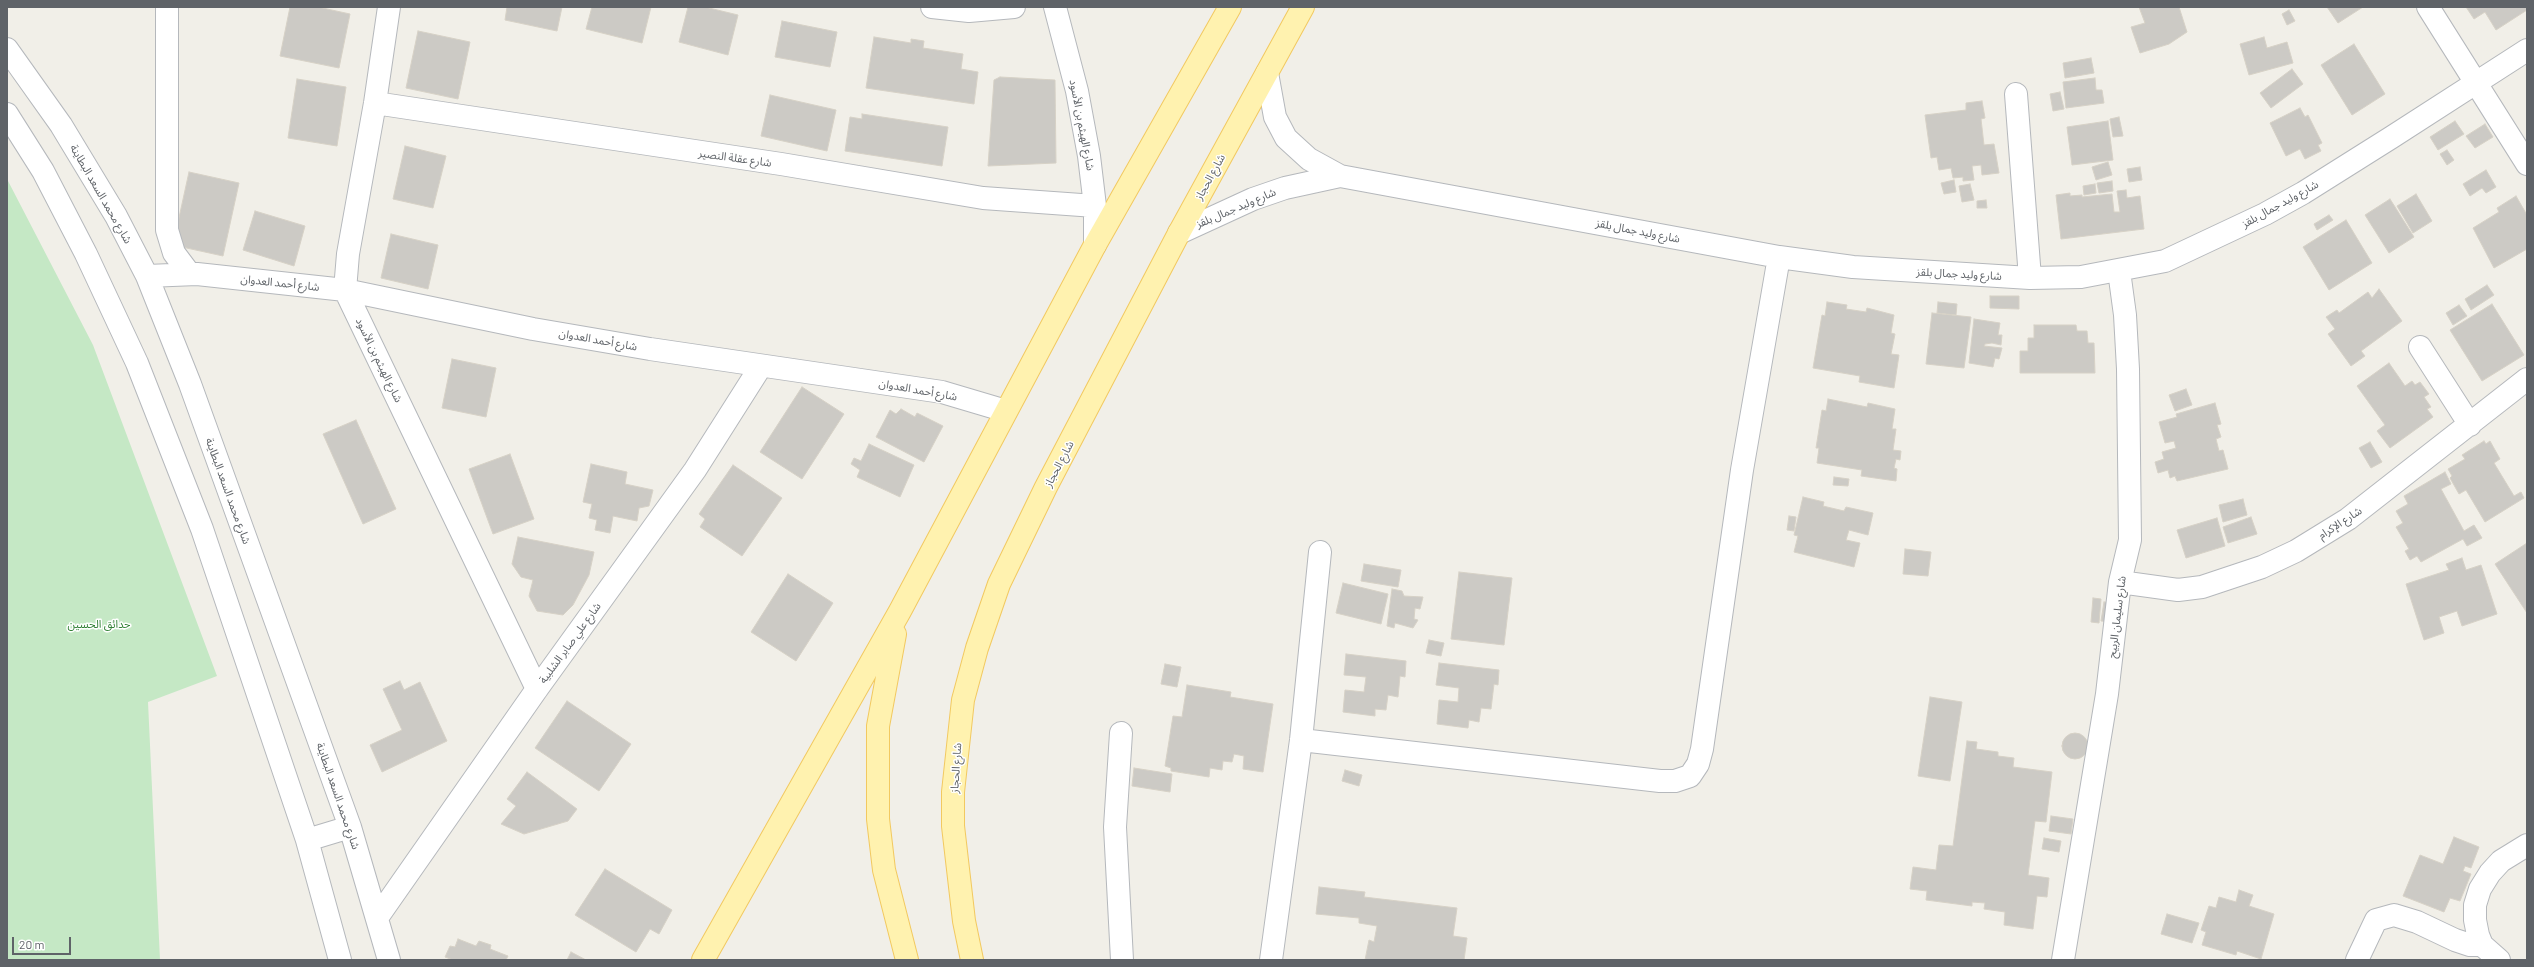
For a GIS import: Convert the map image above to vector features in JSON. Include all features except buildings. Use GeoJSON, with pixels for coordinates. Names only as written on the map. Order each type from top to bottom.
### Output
{"type":"FeatureCollection","features":[{"type":"Feature","properties":{"kind":"main road"},"geometry":{"type":"LineString","coordinates":[[702,960],[900,611],[1095,245],[1230,7]]}},
{"type":"Feature","properties":{"kind":"main road","name":"شارع الحجاز"},"geometry":{"type":"LineString","coordinates":[[972,960],[964,921],[953,826],[956,758],[968,674],[999,584],[1046,487],[1179,233],[1303,7]]}},
{"type":"Feature","properties":{"kind":"main road"},"geometry":{"type":"LineString","coordinates":[[900,611],[878,726],[878,819],[884,870],[907,960]]}},
{"type":"Feature","properties":{"kind":"street"},"geometry":{"type":"LineString","coordinates":[[167,7],[167,230],[174,253],[190,274]]}},
{"type":"Feature","properties":{"kind":"street"},"geometry":{"type":"LineString","coordinates":[[345,290],[348,254],[375,103],[389,7]]}},
{"type":"Feature","properties":{"kind":"street"},"geometry":{"type":"LineString","coordinates":[[932,7],[969,11],[1014,7]]}},
{"type":"Feature","properties":{"kind":"street","name":"شارع الهيثم بن الأسود"},"geometry":{"type":"LineString","coordinates":[[1056,7],[1077,91],[1089,156],[1095,206],[1095,245]]}},
{"type":"Feature","properties":{"kind":"street"},"geometry":{"type":"LineString","coordinates":[[2428,7],[2527,164]]}},
{"type":"Feature","properties":{"kind":"street","name":"شارع محمد السعد البطاينة"},"geometry":{"type":"LineString","coordinates":[[7,49],[61,125],[116,216],[147,276],[190,384],[350,827],[389,960]]}},
{"type":"Feature","properties":{"kind":"street","name":"شارع وليد جمال بلقز"},"geometry":{"type":"LineString","coordinates":[[1267,73],[1275,118],[1286,138],[1309,159],[1340,176],[1779,257],[1853,267],[2030,278],[2081,277],[2119,271],[2165,261],[2265,214],[2303,193],[2527,50]]}},
{"type":"Feature","properties":{"kind":"street"},"geometry":{"type":"LineString","coordinates":[[2016,94],[2030,278]]}},
{"type":"Feature","properties":{"kind":"street","name":"شارع عقلة النصير"},"geometry":{"type":"LineString","coordinates":[[375,103],[781,164],[983,198],[1095,206]]}},
{"type":"Feature","properties":{"kind":"street"},"geometry":{"type":"LineString","coordinates":[[7,114],[50,185],[86,254],[137,363],[202,529],[307,840],[340,960]]}},
{"type":"Feature","properties":{"kind":"street","name":"شارع وليد جمال بلقز"},"geometry":{"type":"LineString","coordinates":[[1179,233],[1253,198],[1285,188],[1340,176]]}},
{"type":"Feature","properties":{"kind":"street"},"geometry":{"type":"LineString","coordinates":[[1302,740],[1660,781],[1676,781],[1690,776],[1698,764],[1702,749],[1741,478],[1779,257]]}},
{"type":"Feature","properties":{"kind":"street","name":"شارع سليمان الربيح"},"geometry":{"type":"LineString","coordinates":[[2063,960],[2108,694],[2120,582],[2130,540],[2125,315],[2119,271]]}},
{"type":"Feature","properties":{"kind":"street","name":"شارع أحمد العدوان"},"geometry":{"type":"LineString","coordinates":[[147,276],[190,274],[345,290],[533,329],[761,366],[942,392],[1006,412]]}},
{"type":"Feature","properties":{"kind":"street","name":"شارع الهيثم بن الأسود"},"geometry":{"type":"LineString","coordinates":[[345,290],[537,689]]}},
{"type":"Feature","properties":{"kind":"street"},"geometry":{"type":"LineString","coordinates":[[2420,347],[2470,425]]}},
{"type":"Feature","properties":{"kind":"street","name":"شارع علي صابر الشلبية"},"geometry":{"type":"LineString","coordinates":[[377,918],[537,689],[695,470],[761,366]]}},
{"type":"Feature","properties":{"kind":"street","name":"شارع الإكرام"},"geometry":{"type":"LineString","coordinates":[[2120,582],[2178,590],[2202,587],[2262,567],[2296,551],[2348,519],[2527,379]]}},
{"type":"Feature","properties":{"kind":"street"},"geometry":{"type":"LineString","coordinates":[[1271,960],[1302,740],[1320,552]]}},
{"type":"Feature","properties":{"kind":"street"},"geometry":{"type":"LineString","coordinates":[[1121,733],[1115,827],[1122,960]]}},
{"type":"Feature","properties":{"kind":"street"},"geometry":{"type":"LineString","coordinates":[[307,840],[350,827]]}},
{"type":"Feature","properties":{"kind":"street"},"geometry":{"type":"LineString","coordinates":[[2499,960],[2482,945],[2475,920],[2475,905],[2480,889],[2490,872],[2501,861],[2527,845]]}},
{"type":"Feature","properties":{"kind":"street"},"geometry":{"type":"LineString","coordinates":[[2357,960],[2376,920],[2394,915],[2417,922],[2455,940],[2470,945],[2482,945]]}},
{"type":"Feature","properties":{"kind":"green space","name":"حدائق الحسين"},"geometry":{"type":"Polygon","coordinates":[[[7,179],[93,345],[217,676],[148,702],[160,960],[7,960],[7,179]]]}}]}
